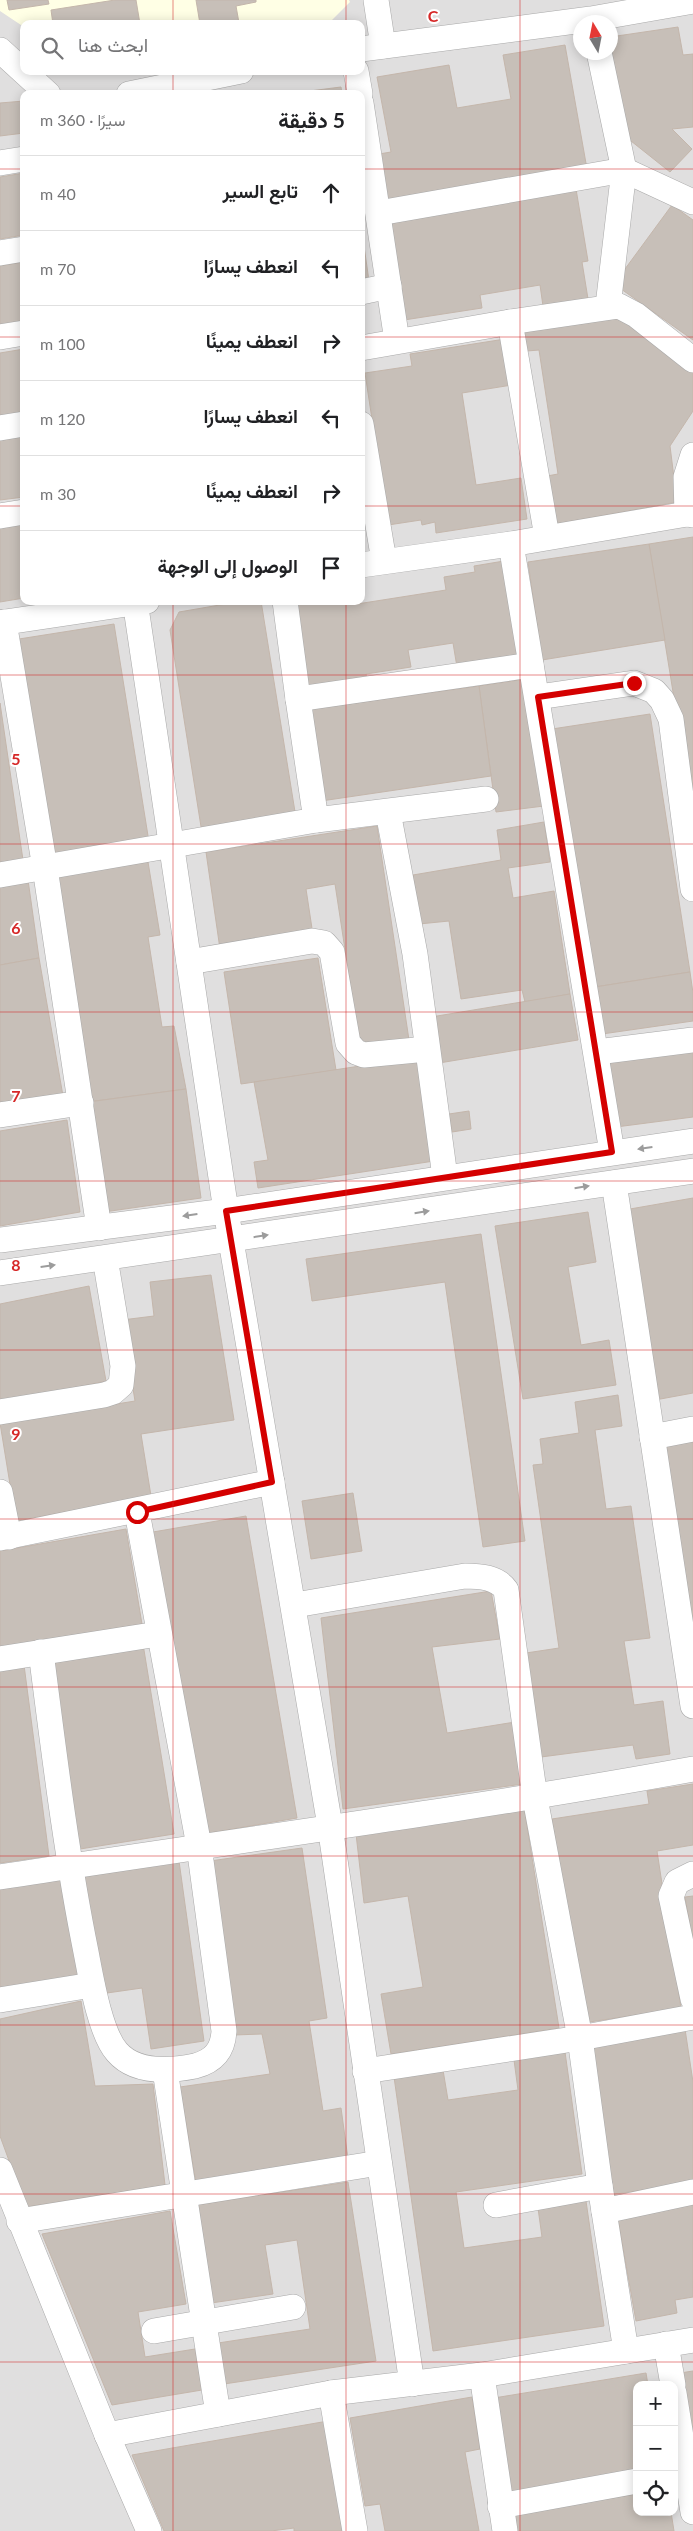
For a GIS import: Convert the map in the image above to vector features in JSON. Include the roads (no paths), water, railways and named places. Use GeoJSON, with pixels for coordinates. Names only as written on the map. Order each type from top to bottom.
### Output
{"type":"FeatureCollection","features":[{"type":"Feature","properties":{"kind":"street"},"geometry":{"type":"LineString","coordinates":[[376,0],[372,48],[573,23]]}},
{"type":"Feature","properties":{"kind":"street"},"geometry":{"type":"LineString","coordinates":[[618,16],[693,1]]}},
{"type":"Feature","properties":{"kind":"street"},"geometry":{"type":"LineString","coordinates":[[0,50],[20,68]]}},
{"type":"Feature","properties":{"kind":"street"},"geometry":{"type":"LineString","coordinates":[[600,60],[624,170],[608,306]]}},
{"type":"Feature","properties":{"kind":"street"},"geometry":{"type":"LineString","coordinates":[[27,75],[44,90]]}},
{"type":"Feature","properties":{"kind":"street"},"geometry":{"type":"LineString","coordinates":[[357,75],[359,90]]}},
{"type":"Feature","properties":{"kind":"street"},"geometry":{"type":"LineString","coordinates":[[157,90],[235,79]]}},
{"type":"Feature","properties":{"kind":"street"},"geometry":{"type":"LineString","coordinates":[[365,127],[397,341]]}},
{"type":"Feature","properties":{"kind":"street"},"geometry":{"type":"LineString","coordinates":[[0,163],[20,160]]}},
{"type":"Feature","properties":{"kind":"street"},"geometry":{"type":"LineString","coordinates":[[379,213],[624,170],[693,202]]}},
{"type":"Feature","properties":{"kind":"street"},"geometry":{"type":"LineString","coordinates":[[0,253],[20,250]]}},
{"type":"Feature","properties":{"kind":"street"},"geometry":{"type":"LineString","coordinates":[[365,291],[389,286]]}},
{"type":"Feature","properties":{"kind":"street"},"geometry":{"type":"LineString","coordinates":[[365,347],[608,306],[619,306],[636,315],[693,360]]}},
{"type":"Feature","properties":{"kind":"street"},"geometry":{"type":"LineString","coordinates":[[510,322],[547,537]]}},
{"type":"Feature","properties":{"kind":"street"},"geometry":{"type":"LineString","coordinates":[[0,337],[20,334]]}},
{"type":"Feature","properties":{"kind":"street"},"geometry":{"type":"LineString","coordinates":[[0,428],[20,425]]}},
{"type":"Feature","properties":{"kind":"street"},"geometry":{"type":"LineString","coordinates":[[365,475],[372,563],[511,544],[690,515],[686,478],[693,455]]}},
{"type":"Feature","properties":{"kind":"street"},"geometry":{"type":"LineString","coordinates":[[0,516],[20,513]]}},
{"type":"Feature","properties":{"kind":"street"},"geometry":{"type":"LineString","coordinates":[[511,544],[538,697],[612,1152]]}},
{"type":"Feature","properties":{"kind":"street"},"geometry":{"type":"LineString","coordinates":[[99,1228],[44,868],[2,623],[119,605]]}},
{"type":"Feature","properties":{"kind":"street"},"geometry":{"type":"LineString","coordinates":[[139,605],[170,846],[226,1211],[330,1826],[412,2384]]}},
{"type":"Feature","properties":{"kind":"street"},"geometry":{"type":"LineString","coordinates":[[286,605],[316,820]]}},
{"type":"Feature","properties":{"kind":"street"},"geometry":{"type":"LineString","coordinates":[[298,699],[531,665]]}},
{"type":"Feature","properties":{"kind":"street"},"geometry":{"type":"LineString","coordinates":[[538,697],[634,683],[654,691],[662,700],[671,719],[693,889]]}},
{"type":"Feature","properties":{"kind":"street"},"geometry":{"type":"LineString","coordinates":[[0,875],[316,820],[486,799]]}},
{"type":"Feature","properties":{"kind":"street"},"geometry":{"type":"LineString","coordinates":[[388,812],[415,954],[445,1177]]}},
{"type":"Feature","properties":{"kind":"street"},"geometry":{"type":"LineString","coordinates":[[189,962],[312,941],[320,942],[332,952],[348,1043],[353,1050],[364,1055],[427,1049]]}},
{"type":"Feature","properties":{"kind":"street"},"geometry":{"type":"LineString","coordinates":[[596,1052],[693,1040]]}},
{"type":"Feature","properties":{"kind":"street"},"geometry":{"type":"LineString","coordinates":[[0,1114],[81,1103]]}},
{"type":"Feature","properties":{"kind":"street"},"geometry":{"type":"LineString","coordinates":[[0,1240],[226,1211],[693,1141]]}},
{"type":"Feature","properties":{"kind":"street"},"geometry":{"type":"LineString","coordinates":[[0,1273],[693,1171]]}},
{"type":"Feature","properties":{"kind":"street"},"geometry":{"type":"LineString","coordinates":[[614,1183],[692,1696]]}},
{"type":"Feature","properties":{"kind":"street"},"geometry":{"type":"LineString","coordinates":[[0,1412],[104,1395],[113,1392],[120,1385],[123,1366],[105,1258]]}},
{"type":"Feature","properties":{"kind":"street"},"geometry":{"type":"LineString","coordinates":[[652,1437],[693,1429]]}},
{"type":"Feature","properties":{"kind":"street"},"geometry":{"type":"LineString","coordinates":[[0,1492],[4,1537],[137,1512],[272,1482]]}},
{"type":"Feature","properties":{"kind":"street"},"geometry":{"type":"LineString","coordinates":[[41,1652],[69,1866],[92,1986],[110,2041],[124,2059],[137,2065],[165,2070],[205,2063],[213,2058],[223,2042],[224,2032],[199,1846],[158,1634],[137,1512]]}},
{"type":"Feature","properties":{"kind":"street"},"geometry":{"type":"LineString","coordinates":[[294,1606],[465,1576],[486,1577],[502,1585],[508,1597],[535,1798],[580,2038],[600,2186],[626,2351]]}},
{"type":"Feature","properties":{"kind":"street"},"geometry":{"type":"LineString","coordinates":[[0,1659],[158,1634]]}},
{"type":"Feature","properties":{"kind":"street"},"geometry":{"type":"LineString","coordinates":[[0,1877],[330,1826],[535,1798],[693,1769]]}},
{"type":"Feature","properties":{"kind":"street"},"geometry":{"type":"LineString","coordinates":[[693,1874],[677,1882],[671,1896],[693,1999]]}},
{"type":"Feature","properties":{"kind":"street"},"geometry":{"type":"LineString","coordinates":[[0,2000],[92,1986]]}},
{"type":"Feature","properties":{"kind":"street"},"geometry":{"type":"LineString","coordinates":[[365,2071],[580,2038],[693,2017]]}},
{"type":"Feature","properties":{"kind":"street"},"geometry":{"type":"LineString","coordinates":[[165,2070],[218,2414]]}},
{"type":"Feature","properties":{"kind":"street"},"geometry":{"type":"LineString","coordinates":[[19,2221],[379,2164]]}},
{"type":"Feature","properties":{"kind":"street"},"geometry":{"type":"LineString","coordinates":[[0,2170],[107,2435],[149,2531]]}},
{"type":"Feature","properties":{"kind":"street"},"geometry":{"type":"LineString","coordinates":[[496,2205],[600,2186]]}},
{"type":"Feature","properties":{"kind":"street"},"geometry":{"type":"LineString","coordinates":[[604,2211],[693,2192]]}},
{"type":"Feature","properties":{"kind":"street"},"geometry":{"type":"LineString","coordinates":[[154,2332],[293,2307]]}},
{"type":"Feature","properties":{"kind":"street"},"geometry":{"type":"LineString","coordinates":[[107,2435],[331,2394],[482,2375],[693,2340]]}},
{"type":"Feature","properties":{"kind":"street"},"geometry":{"type":"LineString","coordinates":[[666,2344],[672,2381]]}},
{"type":"Feature","properties":{"kind":"street"},"geometry":{"type":"LineString","coordinates":[[482,2375],[505,2531]]}},
{"type":"Feature","properties":{"kind":"street"},"geometry":{"type":"LineString","coordinates":[[331,2394],[355,2531]]}},
{"type":"Feature","properties":{"kind":"street"},"geometry":{"type":"LineString","coordinates":[[678,2422],[693,2512]]}},
{"type":"Feature","properties":{"kind":"street"},"geometry":{"type":"LineString","coordinates":[[500,2506],[633,2482]]}}]}
